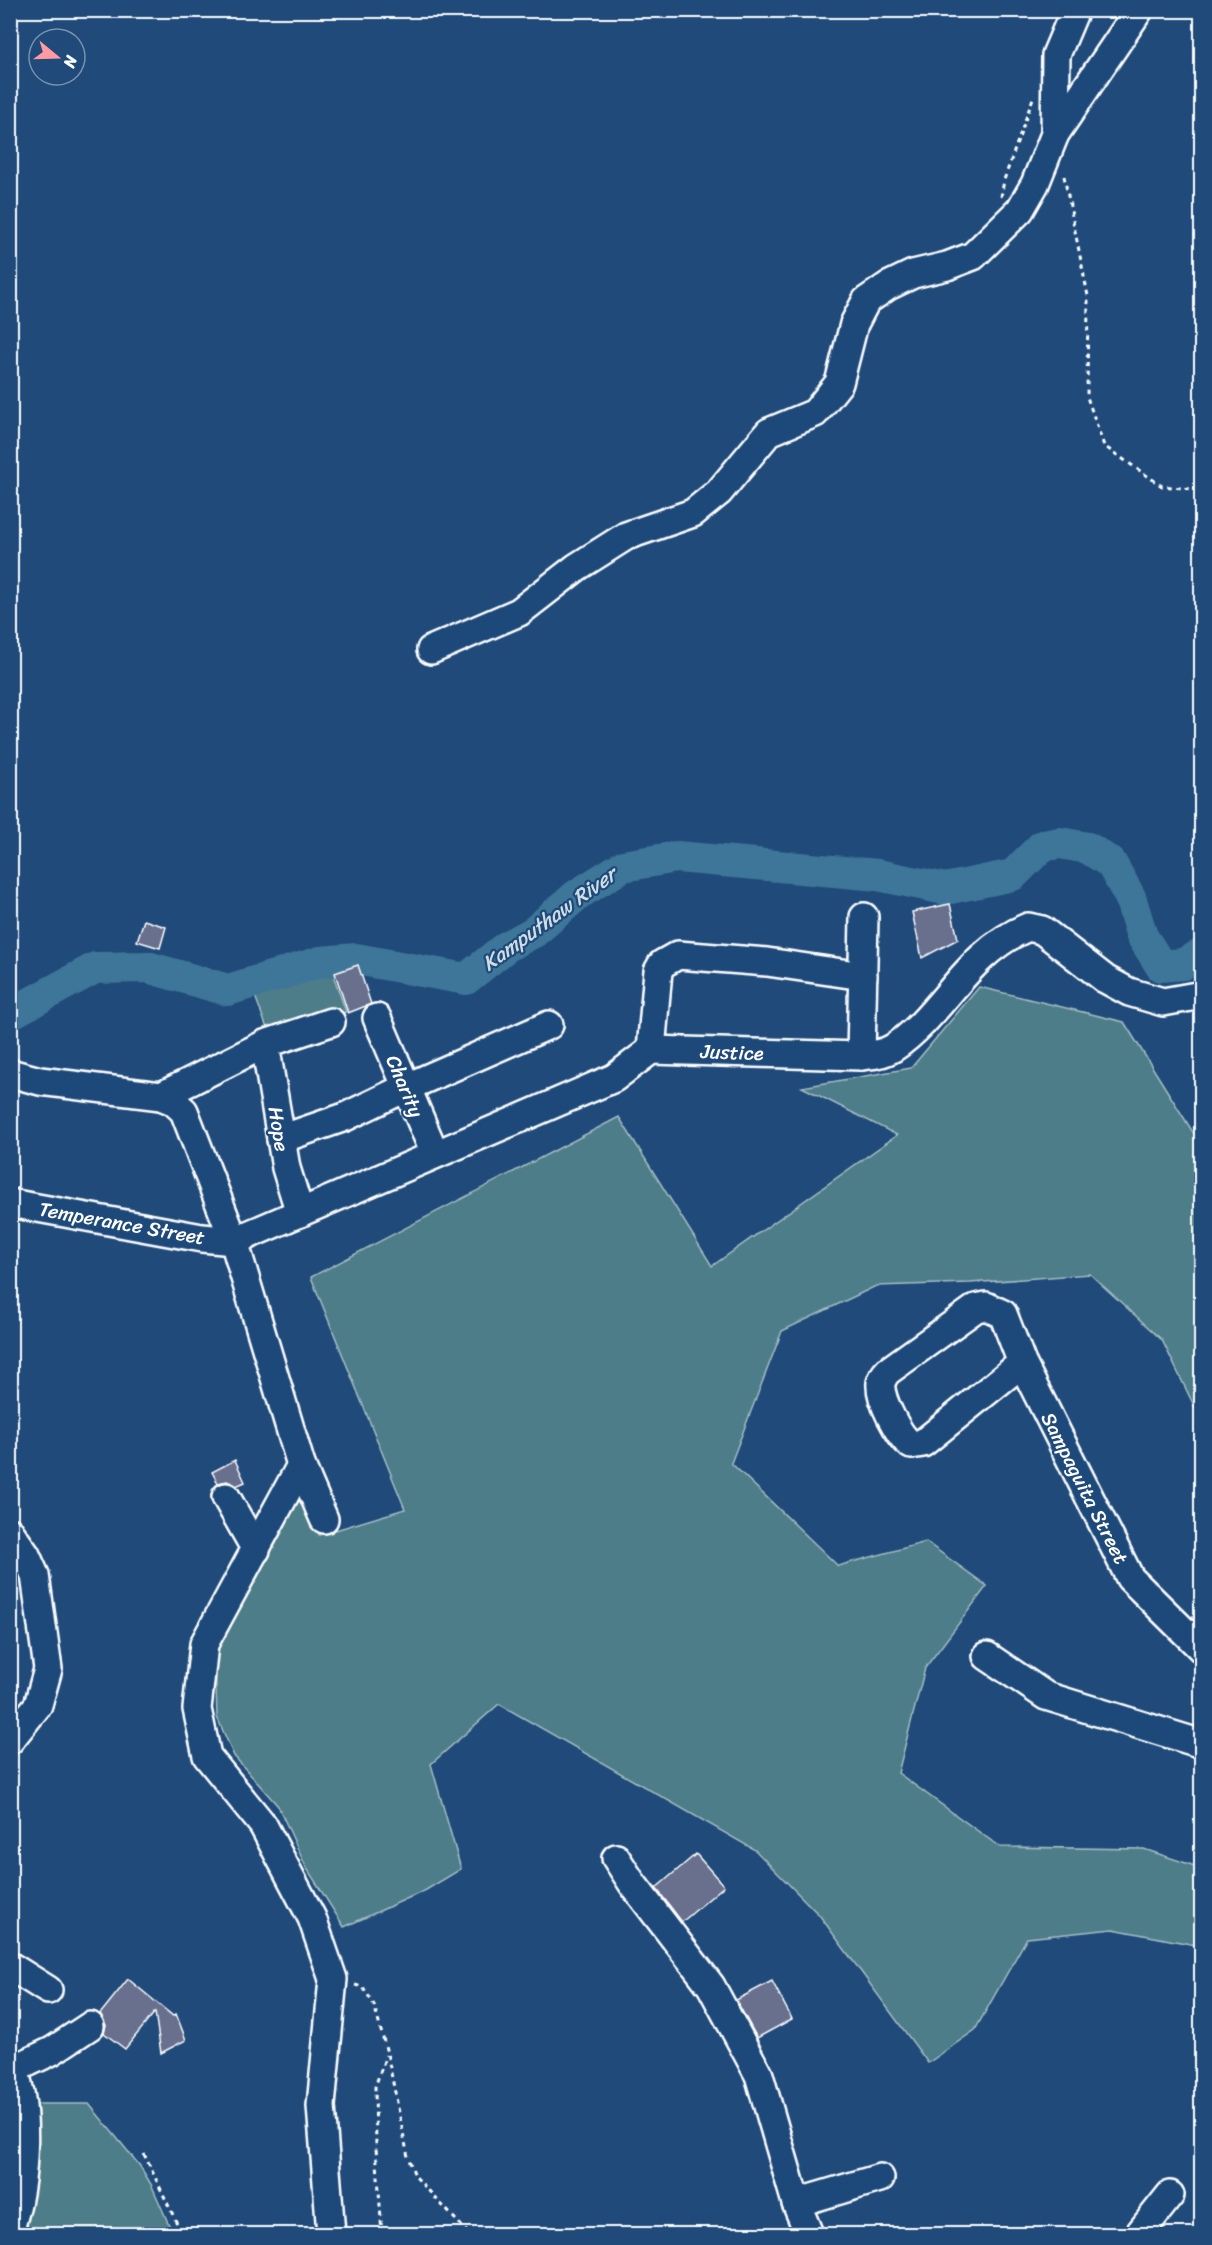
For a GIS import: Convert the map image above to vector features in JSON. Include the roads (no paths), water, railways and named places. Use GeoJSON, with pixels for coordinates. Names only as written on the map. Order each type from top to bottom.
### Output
{"type":"FeatureCollection","features":[{"type":"Feature","properties":{"kind":"street"},"geometry":{"type":"LineString","coordinates":[[1055,134],[1056,55],[1075,10]]}},
{"type":"Feature","properties":{"kind":"street"},"geometry":{"type":"LineString","coordinates":[[431,650],[519,612],[577,567],[626,536],[693,513],[719,492],[769,432],[815,413],[839,383],[854,324],[866,301],[888,286],[913,274],[947,266],[973,256],[1020,210],[1035,184],[1055,134],[1139,10]]}},
{"type":"Feature","properties":{"kind":"street"},"geometry":{"type":"LineString","coordinates":[[861,1056],[864,917]]}},
{"type":"Feature","properties":{"kind":"street","name":"Justice"},"geometry":{"type":"LineString","coordinates":[[651,1050],[861,1056],[879,1054],[892,1048],[992,947],[1028,927],[1042,930],[1105,979],[1129,992],[1163,1002],[1202,995]]}},
{"type":"Feature","properties":{"kind":"street"},"geometry":{"type":"LineString","coordinates":[[234,1241],[614,1078],[651,1050],[658,971],[662,964],[678,955],[767,962],[863,976]]}},
{"type":"Feature","properties":{"kind":"street","name":"Charity"},"geometry":{"type":"LineString","coordinates":[[377,1018],[435,1154]]}},
{"type":"Feature","properties":{"kind":"street"},"geometry":{"type":"LineString","coordinates":[[161,1096],[265,1044],[331,1022]]}},
{"type":"Feature","properties":{"kind":"street"},"geometry":{"type":"LineString","coordinates":[[281,1139],[345,1118],[405,1088],[549,1025]]}},
{"type":"Feature","properties":{"kind":"street","name":"Hope"},"geometry":{"type":"LineString","coordinates":[[265,1044],[286,1168],[300,1213]]}},
{"type":"Feature","properties":{"kind":"street"},"geometry":{"type":"LineString","coordinates":[[10,1073],[40,1081],[161,1096],[173,1101],[184,1111],[234,1241],[301,1466],[324,1519]]}},
{"type":"Feature","properties":{"kind":"street","name":"Temperance Street"},"geometry":{"type":"LineString","coordinates":[[10,1203],[202,1238],[234,1241]]}},
{"type":"Feature","properties":{"kind":"street","name":"Sampaguita Street"},"geometry":{"type":"LineString","coordinates":[[1022,1363],[923,1443],[911,1445],[902,1438],[882,1394],[881,1381],[888,1371],[976,1308],[986,1306],[1003,1314],[1022,1363],[1130,1578],[1202,1649]]}},
{"type":"Feature","properties":{"kind":"street"},"geometry":{"type":"LineString","coordinates":[[301,1466],[204,1644],[197,1709],[207,1756],[263,1825],[312,1918],[333,1979],[321,2106],[330,2235]]}},
{"type":"Feature","properties":{"kind":"street"},"geometry":{"type":"LineString","coordinates":[[226,1497],[256,1550]]}},
{"type":"Feature","properties":{"kind":"street"},"geometry":{"type":"LineString","coordinates":[[10,1532],[26,1555],[35,1575],[48,1669],[38,1705],[10,1740]]}},
{"type":"Feature","properties":{"kind":"street"},"geometry":{"type":"LineString","coordinates":[[987,1656],[1046,1696],[1202,1744]]}},
{"type":"Feature","properties":{"kind":"street"},"geometry":{"type":"LineString","coordinates":[[616,1858],[632,1883],[711,1986],[759,2075],[796,2203],[809,2235]]}},
{"type":"Feature","properties":{"kind":"street"},"geometry":{"type":"LineString","coordinates":[[10,1966],[48,1990]]}},
{"type":"Feature","properties":{"kind":"street"},"geometry":{"type":"LineString","coordinates":[[10,2228],[16,2213],[24,2139],[12,2065],[52,2051],[90,2026]]}},
{"type":"Feature","properties":{"kind":"street"},"geometry":{"type":"LineString","coordinates":[[796,2203],[880,2178]]}},
{"type":"Feature","properties":{"kind":"street"},"geometry":{"type":"LineString","coordinates":[[1139,2235],[1170,2195]]}},
{"type":"Feature","properties":{"kind":"waterway","name":"Kamputhaw River"},"geometry":{"type":"LineString","coordinates":[[10,1014],[95,968],[147,967],[228,990],[320,962],[356,959],[466,979],[506,947],[534,932],[577,895],[623,866],[677,857],[878,875],[945,889],[1013,875],[1042,846],[1060,843],[1088,848],[1111,863],[1130,897],[1142,936],[1161,966],[1183,964],[1202,954]]}}]}
